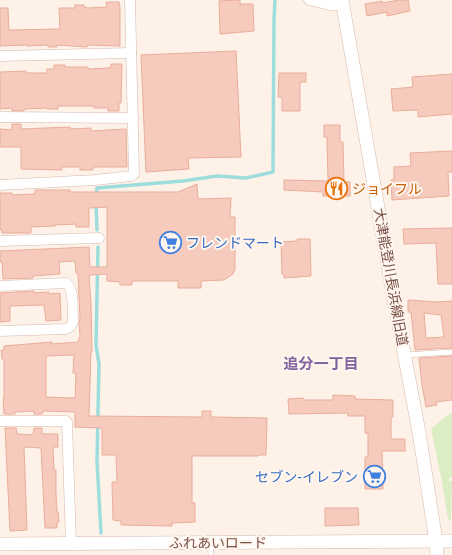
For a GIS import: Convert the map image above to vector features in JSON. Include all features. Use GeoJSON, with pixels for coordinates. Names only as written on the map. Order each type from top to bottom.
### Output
{"type":"FeatureCollection","features":[{"type":"Feature","properties":{"kind":"street"},"geometry":{"type":"LineString","coordinates":[[0,185],[95,180],[131,176],[134,174],[130,0]]}},
{"type":"Feature","properties":{"kind":"street"},"geometry":{"type":"LineString","coordinates":[[309,0],[330,5],[342,3]]}},
{"type":"Feature","properties":{"kind":"street","name":"大津能登川長浜線旧道"},"geometry":{"type":"LineString","coordinates":[[342,3],[420,432],[437,555]]}},
{"type":"Feature","properties":{"kind":"street"},"geometry":{"type":"LineString","coordinates":[[0,56],[131,53]]}},
{"type":"Feature","properties":{"kind":"street"},"geometry":{"type":"LineString","coordinates":[[0,117],[133,118]]}},
{"type":"Feature","properties":{"kind":"street"},"geometry":{"type":"LineString","coordinates":[[0,241],[99,238]]}},
{"type":"Feature","properties":{"kind":"street"},"geometry":{"type":"LineString","coordinates":[[0,286],[66,283],[72,290],[73,321],[66,329],[0,331]]}},
{"type":"Feature","properties":{"kind":"street"},"geometry":{"type":"LineString","coordinates":[[0,421],[67,422],[71,544]]}},
{"type":"Feature","properties":{"kind":"street","name":"ふれあいロード"},"geometry":{"type":"LineString","coordinates":[[0,544],[71,544],[210,549],[452,541]]}},
{"type":"Feature","properties":{"kind":"lane"},"geometry":{"type":"LineString","coordinates":[[405,356],[452,352]]}},
{"type":"Feature","properties":{"kind":"green space"},"geometry":{"type":"Polygon","coordinates":[[[452,413],[452,478],[449,478],[449,481],[452,481],[451,521],[448,519],[431,429],[452,413]]]}},
{"type":"Feature","properties":{"kind":"building"},"geometry":{"type":"Polygon","coordinates":[[[240,0],[240,4],[253,4],[254,31],[220,34],[219,1],[240,0]]]}},
{"type":"Feature","properties":{"kind":"building"},"geometry":{"type":"Polygon","coordinates":[[[408,0],[410,11],[387,16],[387,12],[367,16],[365,4],[408,0]]]}},
{"type":"Feature","properties":{"kind":"building"},"geometry":{"type":"Polygon","coordinates":[[[106,2],[119,2],[120,46],[0,46],[0,8],[8,8],[9,30],[60,29],[59,8],[75,8],[75,5],[84,5],[84,7],[88,8],[107,7],[106,2]]]}},
{"type":"Feature","properties":{"kind":"building"},"geometry":{"type":"Polygon","coordinates":[[[236,51],[241,157],[188,158],[189,169],[146,172],[141,55],[236,51]]]}},
{"type":"Feature","properties":{"kind":"building"},"geometry":{"type":"Polygon","coordinates":[[[111,64],[122,64],[121,103],[119,103],[119,111],[108,111],[108,108],[94,108],[94,106],[58,106],[58,109],[24,109],[24,111],[12,111],[12,108],[0,109],[0,72],[26,71],[26,73],[47,73],[47,69],[54,69],[54,65],[65,65],[65,67],[88,67],[88,69],[109,68],[111,67],[111,64]]]}},
{"type":"Feature","properties":{"kind":"building"},"geometry":{"type":"Polygon","coordinates":[[[279,73],[306,73],[306,82],[300,82],[300,111],[282,111],[282,97],[278,97],[279,73]]]}},
{"type":"Feature","properties":{"kind":"building"},"geometry":{"type":"Polygon","coordinates":[[[452,74],[452,114],[418,117],[418,110],[393,111],[391,89],[413,87],[412,77],[452,74]]]}},
{"type":"Feature","properties":{"kind":"building"},"geometry":{"type":"Polygon","coordinates":[[[12,124],[21,124],[21,129],[70,127],[70,129],[91,128],[91,131],[126,129],[127,167],[93,167],[93,170],[80,170],[80,167],[62,167],[62,170],[21,169],[21,147],[0,147],[0,129],[12,130],[12,124]]]}},
{"type":"Feature","properties":{"kind":"building"},"geometry":{"type":"Polygon","coordinates":[[[324,125],[340,125],[340,142],[343,142],[344,182],[350,182],[350,196],[323,196],[323,192],[284,190],[284,180],[328,181],[327,137],[324,137],[324,125]]]}},
{"type":"Feature","properties":{"kind":"building"},"geometry":{"type":"Polygon","coordinates":[[[452,151],[452,172],[448,172],[449,196],[392,200],[391,180],[394,179],[394,167],[411,166],[410,153],[452,151]]]}},
{"type":"Feature","properties":{"kind":"building"},"geometry":{"type":"Polygon","coordinates":[[[197,184],[198,199],[231,198],[230,217],[235,217],[235,269],[233,274],[224,280],[201,281],[201,288],[178,288],[178,281],[132,281],[132,285],[120,285],[120,282],[107,281],[107,274],[89,275],[92,352],[89,416],[202,417],[202,411],[211,411],[211,417],[267,418],[266,455],[192,456],[192,503],[195,503],[195,522],[172,523],[172,526],[121,525],[121,521],[113,520],[112,482],[117,482],[116,455],[102,455],[102,428],[75,427],[75,412],[43,411],[42,414],[34,414],[34,411],[4,414],[3,399],[4,359],[2,359],[1,350],[4,350],[4,346],[52,342],[52,344],[78,342],[80,336],[80,319],[78,274],[76,273],[75,261],[59,262],[60,274],[33,276],[33,278],[3,279],[0,251],[89,247],[90,267],[107,267],[107,207],[89,208],[89,227],[76,227],[76,224],[55,225],[31,227],[31,233],[2,233],[2,230],[0,230],[0,193],[12,193],[12,195],[35,194],[35,190],[70,190],[70,192],[178,192],[197,184]],[[74,355],[46,356],[46,397],[75,398],[76,373],[73,373],[74,355]]]}},
{"type":"Feature","properties":{"kind":"building"},"geometry":{"type":"Polygon","coordinates":[[[452,228],[452,284],[438,284],[436,243],[404,244],[403,229],[452,228]]]}},
{"type":"Feature","properties":{"kind":"building"},"geometry":{"type":"Polygon","coordinates":[[[297,239],[310,239],[311,276],[284,278],[284,275],[282,274],[281,242],[297,241],[297,239]]]}},
{"type":"Feature","properties":{"kind":"building"},"geometry":{"type":"Polygon","coordinates":[[[34,291],[34,293],[60,293],[61,320],[46,321],[44,305],[10,306],[10,321],[0,322],[0,293],[34,291]]]}},
{"type":"Feature","properties":{"kind":"building"},"geometry":{"type":"Polygon","coordinates":[[[408,300],[437,302],[452,301],[452,348],[415,350],[411,312],[408,312],[408,300]],[[424,313],[426,338],[444,337],[441,315],[424,313]]]}},
{"type":"Feature","properties":{"kind":"building"},"geometry":{"type":"Polygon","coordinates":[[[452,356],[452,400],[436,402],[437,405],[426,407],[419,358],[452,356]]]}},
{"type":"Feature","properties":{"kind":"building"},"geometry":{"type":"Polygon","coordinates":[[[333,395],[355,396],[355,399],[393,400],[391,439],[405,439],[405,451],[382,451],[383,489],[365,489],[365,457],[368,457],[368,433],[365,433],[365,416],[348,416],[348,413],[289,414],[288,399],[303,398],[304,400],[333,400],[333,395]]]}},
{"type":"Feature","properties":{"kind":"building"},"geometry":{"type":"Polygon","coordinates":[[[5,428],[16,428],[17,434],[33,435],[34,428],[42,428],[42,434],[58,434],[58,447],[53,447],[59,522],[57,522],[57,528],[45,528],[41,448],[24,447],[27,530],[10,531],[5,428]]]}},
{"type":"Feature","properties":{"kind":"building"},"geometry":{"type":"Polygon","coordinates":[[[325,508],[358,508],[359,525],[325,526],[325,508]]]}},
{"type":"Feature","properties":{"kind":"waterway"},"geometry":{"type":"LineString","coordinates":[[96,197],[97,188],[183,181],[217,176],[246,178],[273,172],[275,0]]}},
{"type":"Feature","properties":{"kind":"waterway"},"geometry":{"type":"LineString","coordinates":[[96,203],[97,230]]}},
{"type":"Feature","properties":{"kind":"waterway"},"geometry":{"type":"LineString","coordinates":[[98,247],[96,345],[99,364],[97,461],[101,533]]}},
{"type":"Feature","properties":{"kind":"place","name":"ジョイフル"},"geometry":{"type":"Point","coordinates":[337,189]}},
{"type":"Feature","properties":{"kind":"place","name":"フレンドマート"},"geometry":{"type":"Point","coordinates":[171,243]}},
{"type":"Feature","properties":{"kind":"place","name":"セブン-イレブン"},"geometry":{"type":"Point","coordinates":[374,477]}},
{"type":"Feature","properties":{"kind":"district","name":"追分一丁目"},"geometry":{"type":"Point","coordinates":[321,363]}}]}
